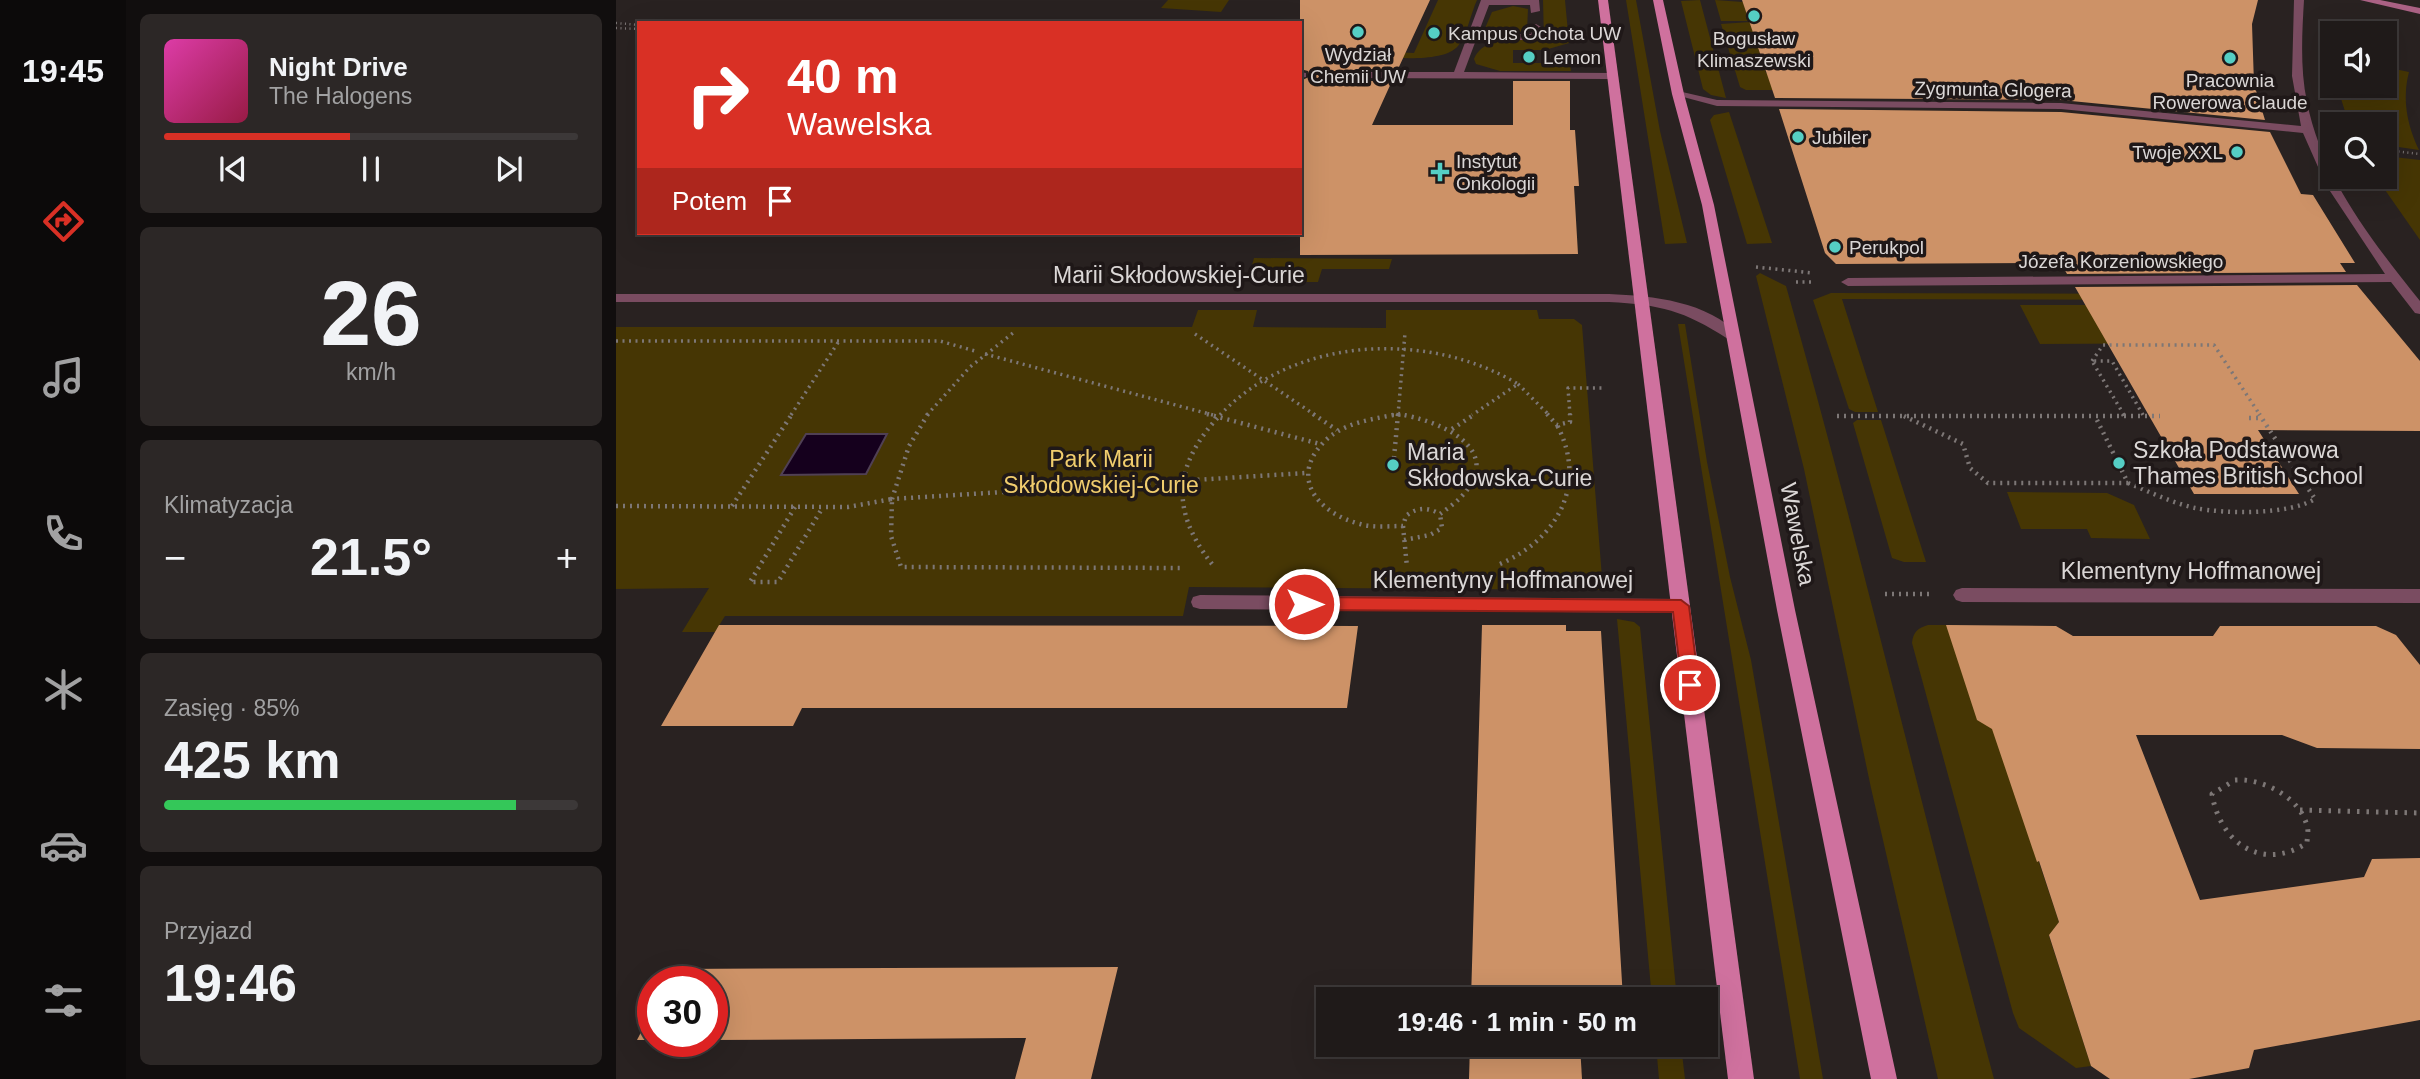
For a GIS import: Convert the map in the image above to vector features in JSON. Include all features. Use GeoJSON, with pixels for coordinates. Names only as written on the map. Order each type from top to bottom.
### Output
{"type":"FeatureCollection","features":[{"type":"Feature","properties":{"kind":"main road"},"geometry":{"type":"LineString","coordinates":[[1603,0],[1741,1079]]}},
{"type":"Feature","properties":{"kind":"main road","name":"Wawelska"},"geometry":{"type":"LineString","coordinates":[[1658,0],[1678,94],[1708,205],[1783,596],[1884,1079]]}},
{"type":"Feature","properties":{"kind":"main road"},"geometry":{"type":"LineString","coordinates":[[2365,0],[2420,11]]}},
{"type":"Feature","properties":{"kind":"street"},"geometry":{"type":"LineString","coordinates":[[2299,0],[2297,69],[2307,130],[2343,203],[2394,278],[2420,310]]}},
{"type":"Feature","properties":{"kind":"street"},"geometry":{"type":"LineString","coordinates":[[1458,75],[1485,2],[1535,2],[1535,11]]}},
{"type":"Feature","properties":{"kind":"street"},"geometry":{"type":"LineString","coordinates":[[1472,37],[1536,37],[1536,27]]}},
{"type":"Feature","properties":{"kind":"street"},"geometry":{"type":"LineString","coordinates":[[1356,75],[1613,76]]}},
{"type":"Feature","properties":{"kind":"street","name":"Zygmunta Glogera"},"geometry":{"type":"LineString","coordinates":[[1678,94],[1727,103],[2061,106],[2307,130]]}},
{"type":"Feature","properties":{"kind":"street","name":"Józefa Korzeniowskiego"},"geometry":{"type":"LineString","coordinates":[[1848,282],[2394,278]]}},
{"type":"Feature","properties":{"kind":"street","name":"Marii Skłodowskiej-Curie"},"geometry":{"type":"LineString","coordinates":[[616,298],[1641,300],[1667,302],[1688,308],[1733,336]]}},
{"type":"Feature","properties":{"kind":"street","name":"Klementyny Hoffmanowej"},"geometry":{"type":"LineString","coordinates":[[1962,595],[2420,596]]}},
{"type":"Feature","properties":{"kind":"street","name":"Klementyny Hoffmanowej"},"geometry":{"type":"LineString","coordinates":[[1200,602],[1681,606]]}},
{"type":"Feature","properties":{"kind":"path"},"geometry":{"type":"LineString","coordinates":[[617,24],[637,27]]}},
{"type":"Feature","properties":{"kind":"path"},"geometry":{"type":"LineString","coordinates":[[2397,151],[2420,154]]}},
{"type":"Feature","properties":{"kind":"path"},"geometry":{"type":"LineString","coordinates":[[1394,458],[1408,298]]}},
{"type":"Feature","properties":{"kind":"path"},"geometry":{"type":"LineString","coordinates":[[1192,332],[1337,430]]}},
{"type":"Feature","properties":{"kind":"path"},"geometry":{"type":"LineString","coordinates":[[1014,333],[956,378],[935,401],[905,454],[892,499],[891,536],[901,567],[1188,568]]}},
{"type":"Feature","properties":{"kind":"path"},"geometry":{"type":"LineString","coordinates":[[616,341],[940,341],[975,351]]}},
{"type":"Feature","properties":{"kind":"path"},"geometry":{"type":"LineString","coordinates":[[731,507],[839,341]]}},
{"type":"Feature","properties":{"kind":"path"},"geometry":{"type":"LineString","coordinates":[[1904,416],[1963,444],[1970,468],[1988,483],[2127,483],[2195,509],[2289,510],[2311,505],[2315,499],[2214,345],[2103,345],[2092,361]]}},
{"type":"Feature","properties":{"kind":"path"},"geometry":{"type":"LineString","coordinates":[[1202,568],[1215,568],[1188,531],[1183,506],[1183,480],[1197,441],[1215,416],[1229,403],[1289,368],[1356,352],[1404,349],[1424,350],[1466,360],[1502,374],[1533,397],[1558,425],[1571,462],[1565,500],[1556,519],[1540,539],[1513,559],[1493,565]]}},
{"type":"Feature","properties":{"kind":"path"},"geometry":{"type":"LineString","coordinates":[[985,354],[1320,444]]}},
{"type":"Feature","properties":{"kind":"path"},"geometry":{"type":"LineString","coordinates":[[2092,361],[2112,361],[2143,416]]}},
{"type":"Feature","properties":{"kind":"path"},"geometry":{"type":"LineString","coordinates":[[2092,361],[2124,416]]}},
{"type":"Feature","properties":{"kind":"path"},"geometry":{"type":"LineString","coordinates":[[1452,429],[1517,384]]}},
{"type":"Feature","properties":{"kind":"path"},"geometry":{"type":"LineString","coordinates":[[1558,425],[1570,422],[1568,388],[1603,388]]}},
{"type":"Feature","properties":{"kind":"path"},"geometry":{"type":"LineString","coordinates":[[1404,540],[1437,532],[1442,527],[1440,514],[1434,510],[1415,509],[1406,516],[1403,526],[1370,527],[1336,517],[1314,499],[1308,487],[1306,473],[1320,444],[1337,430],[1363,419],[1398,414],[1427,418],[1452,429],[1471,448],[1476,471],[1465,494],[1440,514]]}},
{"type":"Feature","properties":{"kind":"path"},"geometry":{"type":"LineString","coordinates":[[1837,416],[2160,416]]}},
{"type":"Feature","properties":{"kind":"path"},"geometry":{"type":"LineString","coordinates":[[2095,416],[2127,483]]}},
{"type":"Feature","properties":{"kind":"path"},"geometry":{"type":"LineString","coordinates":[[2249,418],[2262,418]]}},
{"type":"Feature","properties":{"kind":"path"},"geometry":{"type":"LineString","coordinates":[[616,506],[848,507],[892,499],[1306,473]]}},
{"type":"Feature","properties":{"kind":"path"},"geometry":{"type":"LineString","coordinates":[[795,506],[750,582],[778,582],[824,507]]}},
{"type":"Feature","properties":{"kind":"path"},"geometry":{"type":"LineString","coordinates":[[1396,568],[1417,567]]}},
{"type":"Feature","properties":{"kind":"path"},"geometry":{"type":"LineString","coordinates":[[1885,594],[1962,595]]}},
{"type":"Feature","properties":{"kind":"path"},"geometry":{"type":"LineString","coordinates":[[2300,810],[2308,827],[2306,843],[2295,853],[2276,856],[2255,852],[2235,841],[2219,825],[2212,809],[2213,793],[2223,783],[2240,779],[2262,783],[2283,794],[2300,810],[2420,813]]}},
{"type":"Feature","properties":{"kind":"green space"},"geometry":{"type":"Polygon","coordinates":[[[1168,0],[1229,0],[1221,12],[1161,8],[1168,0]]]}},
{"type":"Feature","properties":{"kind":"green space"},"geometry":{"type":"Polygon","coordinates":[[[1438,0],[1477,0],[1461,41],[1451,52],[1428,57],[1367,56],[1375,51],[1414,53],[1438,0]]]}},
{"type":"Feature","properties":{"kind":"green space"},"geometry":{"type":"Polygon","coordinates":[[[1543,0],[1565,0],[1569,43],[1545,50],[1513,50],[1513,63],[1570,63],[1571,71],[1500,71],[1476,64],[1474,59],[1479,51],[1495,42],[1544,40],[1543,0]]]}},
{"type":"Feature","properties":{"kind":"green space"},"geometry":{"type":"Polygon","coordinates":[[[1626,0],[1636,0],[1660,131],[1687,243],[1665,244],[1626,0]]]}},
{"type":"Feature","properties":{"kind":"green space"},"geometry":{"type":"Polygon","coordinates":[[[1700,0],[1726,98],[1711,95],[1703,89],[1681,1],[1700,0]]]}},
{"type":"Feature","properties":{"kind":"green space"},"geometry":{"type":"Polygon","coordinates":[[[1715,0],[1743,2],[1749,21],[1721,21],[1715,0]]]}},
{"type":"Feature","properties":{"kind":"green space"},"geometry":{"type":"Polygon","coordinates":[[[1513,6],[1528,9],[1527,30],[1515,33],[1483,33],[1492,12],[1513,6]]]}},
{"type":"Feature","properties":{"kind":"green space"},"geometry":{"type":"Polygon","coordinates":[[[1750,22],[1766,73],[1860,90],[1746,90],[1740,87],[1721,24],[1750,22]]]}},
{"type":"Feature","properties":{"kind":"green space"},"geometry":{"type":"Polygon","coordinates":[[[2397,70],[2409,72],[2407,112],[2419,150],[2397,147],[2397,112],[2345,112],[2341,98],[2397,98],[2397,70]]]}},
{"type":"Feature","properties":{"kind":"green space"},"geometry":{"type":"Polygon","coordinates":[[[1729,112],[1772,243],[1747,244],[1710,120],[1714,115],[1729,112]]]}},
{"type":"Feature","properties":{"kind":"green space"},"geometry":{"type":"Polygon","coordinates":[[[2397,157],[2420,160],[2420,240],[2384,189],[2397,189],[2397,157]]]}},
{"type":"Feature","properties":{"kind":"green space"},"geometry":{"type":"Polygon","coordinates":[[[1254,258],[1392,259],[1389,269],[1322,269],[1318,282],[1304,282],[1306,269],[1251,269],[1254,258]]]}},
{"type":"Feature","properties":{"kind":"green space"},"geometry":{"type":"Polygon","coordinates":[[[1760,273],[1786,286],[1994,1079],[1938,1079],[1871,788],[1804,469],[1756,276],[1760,273]]]}},
{"type":"Feature","properties":{"kind":"green space"},"geometry":{"type":"Polygon","coordinates":[[[1831,293],[2202,294],[2205,300],[1842,299],[1878,412],[1855,412],[1849,409],[1813,300],[1831,293]]]}},
{"type":"Feature","properties":{"kind":"green space"},"geometry":{"type":"Polygon","coordinates":[[[2020,305],[2202,305],[2229,343],[2040,344],[2020,305]]]}},
{"type":"Feature","properties":{"kind":"green space","name":"Park Marii Skłodowskiej-Curie"},"geometry":{"type":"Polygon","coordinates":[[[1198,310],[1257,310],[1253,327],[1386,328],[1386,310],[1537,310],[1539,319],[1574,319],[1582,325],[1603,590],[1189,587],[1183,616],[725,616],[715,632],[682,632],[709,588],[616,589],[616,327],[1192,327],[1198,310]]]}},
{"type":"Feature","properties":{"kind":"green space"},"geometry":{"type":"Polygon","coordinates":[[[1678,324],[1685,324],[1707,462],[1730,577],[1751,660],[1823,1079],[1800,1079],[1678,324]]]}},
{"type":"Feature","properties":{"kind":"green space"},"geometry":{"type":"Polygon","coordinates":[[[1857,420],[1881,420],[1926,562],[1904,562],[1892,558],[1853,423],[1857,420]]]}},
{"type":"Feature","properties":{"kind":"green space"},"geometry":{"type":"Polygon","coordinates":[[[2007,492],[2107,493],[2134,505],[2150,539],[2091,538],[2087,529],[2021,529],[2007,492]]]}},
{"type":"Feature","properties":{"kind":"green space"},"geometry":{"type":"Polygon","coordinates":[[[1617,619],[1634,622],[1640,627],[1676,987],[1651,987],[1617,619]]]}},
{"type":"Feature","properties":{"kind":"green space"},"geometry":{"type":"Polygon","coordinates":[[[1928,625],[1959,625],[2059,922],[2049,936],[2091,1066],[2076,1068],[2019,1028],[2013,1013],[1912,643],[1917,631],[1928,625]]]}},
{"type":"Feature","properties":{"kind":"green space"},"geometry":{"type":"Polygon","coordinates":[[[1657,1057],[1682,1057],[1685,1079],[1659,1079],[1657,1057]]]}},
{"type":"Feature","properties":{"kind":"shaded area"},"geometry":{"type":"Polygon","coordinates":[[[806,434],[887,434],[866,474],[781,475],[806,434]]]}},
{"type":"Feature","properties":{"kind":"building"},"geometry":{"type":"Polygon","coordinates":[[[1300,0],[1430,0],[1398,69],[1356,69],[1349,74],[1356,81],[1392,81],[1372,125],[1513,125],[1513,81],[1570,81],[1570,130],[1575,130],[1579,186],[1574,186],[1578,254],[1300,255],[1302,80],[1309,77],[1308,71],[1302,70],[1300,0]]]}},
{"type":"Feature","properties":{"kind":"building"},"geometry":{"type":"Polygon","coordinates":[[[1742,0],[2258,0],[2252,24],[2254,84],[2265,120],[2061,100],[1775,98],[1742,0]]]}},
{"type":"Feature","properties":{"kind":"building"},"geometry":{"type":"Polygon","coordinates":[[[1779,109],[2061,112],[2270,132],[2301,194],[2313,195],[2355,263],[2340,263],[2346,272],[2067,274],[2061,263],[1836,264],[1825,253],[1779,109]]]}},
{"type":"Feature","properties":{"kind":"building"},"geometry":{"type":"Polygon","coordinates":[[[2357,285],[2420,361],[2420,431],[2258,430],[2299,494],[2194,494],[2075,287],[2357,285]]]}},
{"type":"Feature","properties":{"kind":"building"},"geometry":{"type":"Polygon","coordinates":[[[719,625],[1358,626],[1347,708],[802,708],[793,726],[661,726],[719,625]]]}},
{"type":"Feature","properties":{"kind":"building"},"geometry":{"type":"Polygon","coordinates":[[[1482,625],[1566,625],[1566,631],[1601,631],[1622,987],[1471,987],[1482,625]]]}},
{"type":"Feature","properties":{"kind":"building"},"geometry":{"type":"Polygon","coordinates":[[[1946,625],[2056,626],[2073,636],[2213,636],[2220,626],[2376,626],[2396,635],[2420,665],[2420,749],[2317,748],[2282,735],[2136,735],[2200,900],[2364,877],[2372,859],[2420,858],[2420,1020],[2254,1050],[2249,1068],[2189,1079],[2110,1079],[2091,1066],[2049,935],[2059,922],[2039,861],[2037,862],[1992,729],[1977,720],[1946,625]]]}},
{"type":"Feature","properties":{"kind":"building"},"geometry":{"type":"Polygon","coordinates":[[[1118,967],[1091,1079],[1015,1079],[1026,1038],[728,1040],[728,969],[1118,967]]]}},
{"type":"Feature","properties":{"kind":"building"},"geometry":{"type":"Polygon","coordinates":[[[1470,1057],[1581,1057],[1582,1079],[1469,1079],[1470,1057]]]}},
{"type":"Feature","properties":{"kind":"place","name":"Bogusław Klimaszewski"},"geometry":{"type":"Point","coordinates":[1754,16]}},
{"type":"Feature","properties":{"kind":"place","name":"Wydział Chemii UW"},"geometry":{"type":"Point","coordinates":[1358,32]}},
{"type":"Feature","properties":{"kind":"place","name":"Kampus Ochota UW"},"geometry":{"type":"Point","coordinates":[1434,33]}},
{"type":"Feature","properties":{"kind":"place","name":"Lemon"},"geometry":{"type":"Point","coordinates":[1529,57]}},
{"type":"Feature","properties":{"kind":"place","name":"Pracownia Rowerowa Claude"},"geometry":{"type":"Point","coordinates":[2230,58]}},
{"type":"Feature","properties":{"kind":"place","name":"Jubiler"},"geometry":{"type":"Point","coordinates":[1798,137]}},
{"type":"Feature","properties":{"kind":"place","name":"Twoje XXL"},"geometry":{"type":"Point","coordinates":[2237,152]}},
{"type":"Feature","properties":{"kind":"place","name":"Instytut Onkologii"},"geometry":{"type":"Point","coordinates":[1440,172]}},
{"type":"Feature","properties":{"kind":"place","name":"Perukpol"},"geometry":{"type":"Point","coordinates":[1835,247]}},
{"type":"Feature","properties":{"kind":"place","name":"Szkoła Podstawowa Thames British School"},"geometry":{"type":"Point","coordinates":[2119,463]}},
{"type":"Feature","properties":{"kind":"place","name":"Maria Skłodowska-Curie"},"geometry":{"type":"Point","coordinates":[1393,465]}},
{"type":"Feature","properties":{"kind":"route"},"geometry":{"type":"LineString","coordinates":[[1304,604],[1681,606],[1690,685]]}}]}
